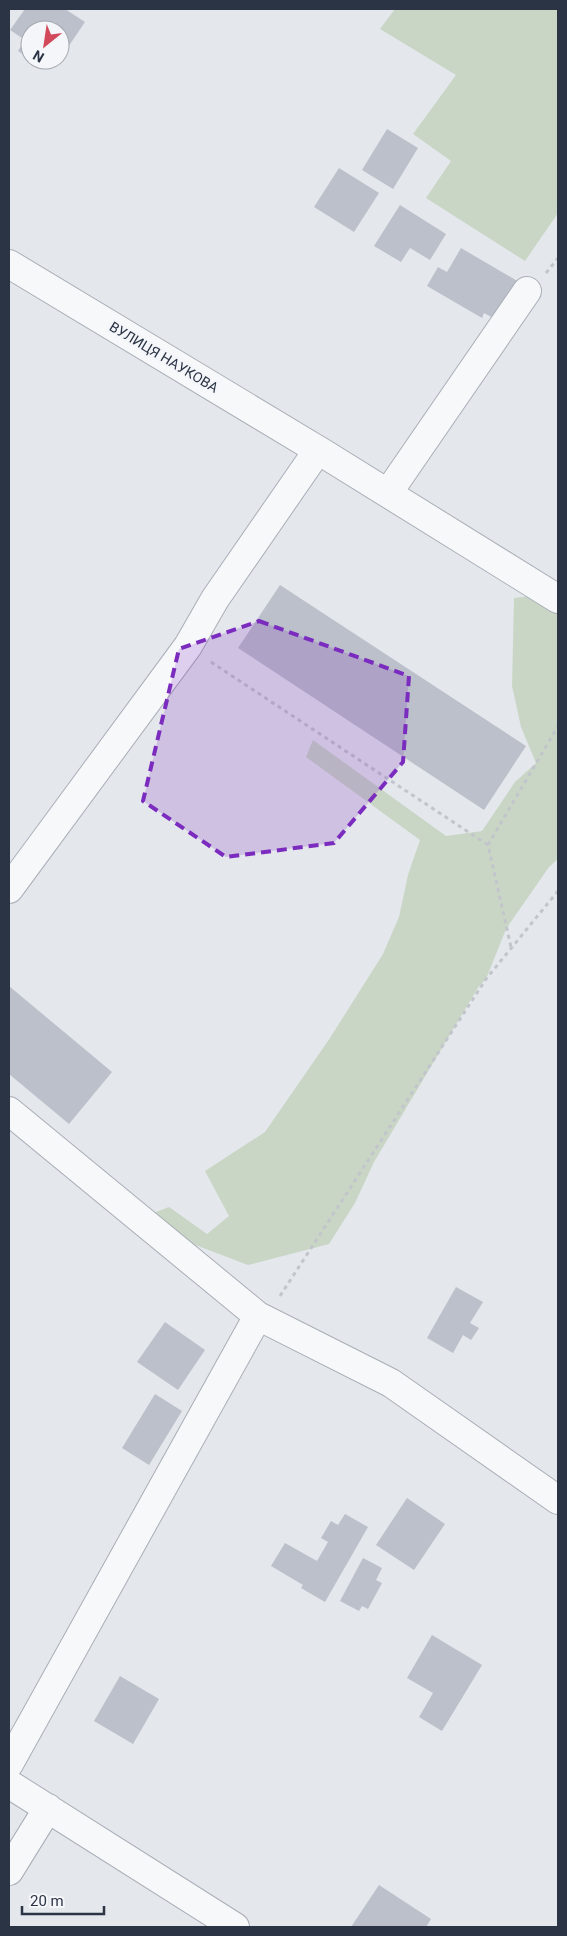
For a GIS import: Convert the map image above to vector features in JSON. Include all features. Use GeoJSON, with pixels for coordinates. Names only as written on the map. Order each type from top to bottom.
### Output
{"type":"FeatureCollection","features":[{"type":"Feature","properties":{"kind":"street","name":"ВУЛИЦЯ НАУКОВА"},"geometry":{"type":"LineString","coordinates":[[9,264],[318,450],[558,599]]}},
{"type":"Feature","properties":{"kind":"street"},"geometry":{"type":"LineString","coordinates":[[388,493],[527,291]]}},
{"type":"Feature","properties":{"kind":"street"},"geometry":{"type":"LineString","coordinates":[[9,889],[188,646],[216,599],[318,450]]}},
{"type":"Feature","properties":{"kind":"street"},"geometry":{"type":"LineString","coordinates":[[9,1111],[258,1316],[391,1383],[558,1500]]}},
{"type":"Feature","properties":{"kind":"street"},"geometry":{"type":"LineString","coordinates":[[9,1764],[258,1316]]}},
{"type":"Feature","properties":{"kind":"street"},"geometry":{"type":"LineString","coordinates":[[9,1784],[235,1927]]}},
{"type":"Feature","properties":{"kind":"street"},"geometry":{"type":"LineString","coordinates":[[9,1871],[48,1808]]}},
{"type":"Feature","properties":{"kind":"path"},"geometry":{"type":"LineString","coordinates":[[188,646],[488,845]]}},
{"type":"Feature","properties":{"kind":"path"},"geometry":{"type":"LineString","coordinates":[[511,947],[488,845],[558,726]]}},
{"type":"Feature","properties":{"kind":"path"},"geometry":{"type":"LineString","coordinates":[[258,1316],[277,1300],[486,979],[558,891]]}},
{"type":"Feature","properties":{"kind":"highlighted area"},"geometry":{"type":"Polygon","coordinates":[[[259,621],[409,676],[403,762],[334,843],[226,857],[143,801],[179,649],[259,621]]]}},
{"type":"Feature","properties":{"kind":"green space"},"geometry":{"type":"Polygon","coordinates":[[[395,9],[558,9],[558,213],[525,261],[426,198],[451,161],[413,134],[456,75],[380,29],[395,9]]]}},
{"type":"Feature","properties":{"kind":"green space"},"geometry":{"type":"Polygon","coordinates":[[[531,596],[558,613],[558,859],[549,867],[506,929],[486,979],[479,986],[374,1162],[355,1203],[329,1244],[248,1265],[177,1238],[151,1214],[169,1207],[207,1234],[229,1216],[205,1171],[265,1132],[330,1038],[383,954],[399,917],[408,875],[420,840],[306,757],[313,740],[446,836],[482,831],[515,782],[536,763],[521,727],[512,686],[514,598],[531,596]]]}},
{"type":"Feature","properties":{"kind":"building"},"geometry":{"type":"Polygon","coordinates":[[[25,9],[65,9],[85,22],[70,44],[70,20],[20,20],[20,37],[10,30],[25,9]]]}},
{"type":"Feature","properties":{"kind":"building"},"geometry":{"type":"Polygon","coordinates":[[[387,129],[418,148],[393,189],[362,170],[387,129]]]}},
{"type":"Feature","properties":{"kind":"building"},"geometry":{"type":"Polygon","coordinates":[[[339,168],[379,193],[354,232],[314,207],[339,168]]]}},
{"type":"Feature","properties":{"kind":"building"},"geometry":{"type":"Polygon","coordinates":[[[400,205],[446,234],[430,260],[410,248],[401,262],[374,246],[400,205]]]}},
{"type":"Feature","properties":{"kind":"building"},"geometry":{"type":"Polygon","coordinates":[[[461,248],[519,282],[497,320],[484,313],[482,318],[427,286],[438,267],[447,272],[461,248]]]}},
{"type":"Feature","properties":{"kind":"building"},"geometry":{"type":"Polygon","coordinates":[[[280,585],[526,746],[484,810],[238,648],[280,585]]]}},
{"type":"Feature","properties":{"kind":"building"},"geometry":{"type":"Polygon","coordinates":[[[9,986],[112,1072],[69,1124],[9,1074],[9,986]]]}},
{"type":"Feature","properties":{"kind":"building"},"geometry":{"type":"Polygon","coordinates":[[[456,1287],[483,1302],[470,1323],[479,1328],[471,1340],[463,1335],[453,1353],[427,1338],[456,1287]]]}},
{"type":"Feature","properties":{"kind":"building"},"geometry":{"type":"Polygon","coordinates":[[[165,1322],[205,1350],[178,1390],[137,1362],[165,1322]]]}},
{"type":"Feature","properties":{"kind":"building"},"geometry":{"type":"Polygon","coordinates":[[[155,1394],[182,1411],[149,1465],[122,1448],[155,1394]]]}},
{"type":"Feature","properties":{"kind":"building"},"geometry":{"type":"Polygon","coordinates":[[[407,1498],[445,1524],[414,1570],[376,1545],[407,1498]]]}},
{"type":"Feature","properties":{"kind":"building"},"geometry":{"type":"Polygon","coordinates":[[[345,1514],[368,1527],[325,1602],[301,1588],[303,1585],[271,1566],[285,1543],[317,1561],[328,1542],[321,1538],[331,1521],[338,1525],[345,1514]]]}},
{"type":"Feature","properties":{"kind":"building"},"geometry":{"type":"Polygon","coordinates":[[[363,1558],[382,1568],[376,1580],[382,1583],[368,1609],[362,1606],[359,1611],[340,1601],[363,1558]]]}},
{"type":"Feature","properties":{"kind":"building"},"geometry":{"type":"Polygon","coordinates":[[[432,1635],[482,1665],[442,1731],[419,1717],[433,1693],[407,1678],[432,1635]]]}},
{"type":"Feature","properties":{"kind":"building"},"geometry":{"type":"Polygon","coordinates":[[[120,1676],[159,1699],[133,1744],[94,1721],[120,1676]]]}},
{"type":"Feature","properties":{"kind":"building"},"geometry":{"type":"Polygon","coordinates":[[[379,1885],[431,1919],[426,1927],[351,1927],[379,1885]]]}}]}
